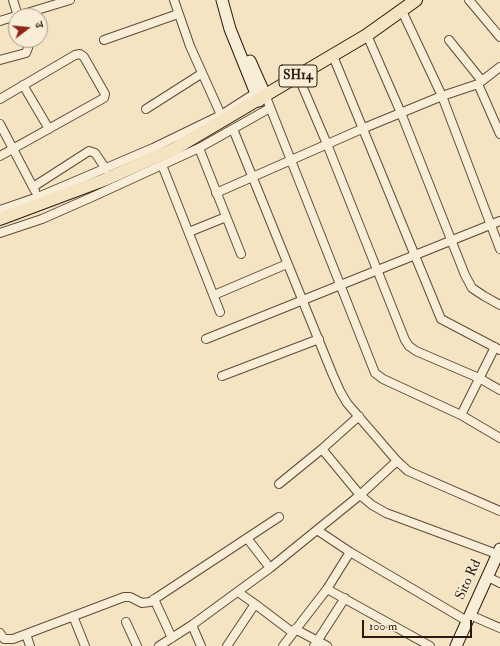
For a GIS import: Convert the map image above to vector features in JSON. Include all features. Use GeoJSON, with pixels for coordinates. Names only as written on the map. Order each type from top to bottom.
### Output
{"type":"FeatureCollection","features":[{"type":"Feature","properties":{"kind":"main road"},"geometry":{"type":"LineString","coordinates":[[222,0],[230,29],[262,98]]}},
{"type":"Feature","properties":{"kind":"main road"},"geometry":{"type":"LineString","coordinates":[[230,0],[239,34],[262,98]]}},
{"type":"Feature","properties":{"kind":"main road","name":"SH14"},"geometry":{"type":"LineString","coordinates":[[0,219],[104,180],[176,148],[333,56],[367,35],[414,1]]}},
{"type":"Feature","properties":{"kind":"main road","name":"Sito Rd"},"geometry":{"type":"LineString","coordinates":[[456,646],[499,551]]}},
{"type":"Feature","properties":{"kind":"street"},"geometry":{"type":"LineString","coordinates":[[44,8],[70,0]]}},
{"type":"Feature","properties":{"kind":"street"},"geometry":{"type":"LineString","coordinates":[[174,0],[201,74],[221,115]]}},
{"type":"Feature","properties":{"kind":"street"},"geometry":{"type":"LineString","coordinates":[[469,0],[500,37]]}},
{"type":"Feature","properties":{"kind":"street"},"geometry":{"type":"LineString","coordinates":[[402,11],[442,96],[500,249]]}},
{"type":"Feature","properties":{"kind":"street"},"geometry":{"type":"LineString","coordinates":[[104,40],[178,14]]}},
{"type":"Feature","properties":{"kind":"street"},"geometry":{"type":"LineString","coordinates":[[367,35],[401,113],[465,275],[472,288],[500,304]]}},
{"type":"Feature","properties":{"kind":"street"},"geometry":{"type":"LineString","coordinates":[[449,40],[480,83],[500,134]]}},
{"type":"Feature","properties":{"kind":"street"},"geometry":{"type":"LineString","coordinates":[[0,60],[26,53],[28,48]]}},
{"type":"Feature","properties":{"kind":"street"},"geometry":{"type":"LineString","coordinates":[[0,99],[80,54],[84,57],[104,91],[104,98],[0,156]]}},
{"type":"Feature","properties":{"kind":"street"},"geometry":{"type":"LineString","coordinates":[[333,56],[364,128],[441,319],[497,348],[478,378],[461,415]]}},
{"type":"Feature","properties":{"kind":"street"},"geometry":{"type":"LineString","coordinates":[[216,192],[364,128],[442,96],[480,83],[500,67]]}},
{"type":"Feature","properties":{"kind":"street"},"geometry":{"type":"LineString","coordinates":[[146,109],[201,74]]}},
{"type":"Feature","properties":{"kind":"street"},"geometry":{"type":"LineString","coordinates":[[298,76],[327,144],[405,340],[409,346],[478,378],[500,390]]}},
{"type":"Feature","properties":{"kind":"street"},"geometry":{"type":"LineString","coordinates":[[23,85],[48,129]]}},
{"type":"Feature","properties":{"kind":"street"},"geometry":{"type":"LineString","coordinates":[[0,210],[38,197],[106,169],[221,115],[262,98]]}},
{"type":"Feature","properties":{"kind":"street"},"geometry":{"type":"LineString","coordinates":[[0,233],[50,216],[199,148],[233,129],[262,98]]}},
{"type":"Feature","properties":{"kind":"street"},"geometry":{"type":"LineString","coordinates":[[262,98],[291,160],[376,373],[383,379],[461,415],[500,438]]}},
{"type":"Feature","properties":{"kind":"street"},"geometry":{"type":"LineString","coordinates":[[0,124],[38,197]]}},
{"type":"Feature","properties":{"kind":"street"},"geometry":{"type":"LineString","coordinates":[[233,129],[340,391],[397,461],[408,471],[500,511]]}},
{"type":"Feature","properties":{"kind":"street"},"geometry":{"type":"LineString","coordinates":[[199,148],[241,254]]}},
{"type":"Feature","properties":{"kind":"street"},"geometry":{"type":"LineString","coordinates":[[33,187],[89,151],[95,153],[106,169]]}},
{"type":"Feature","properties":{"kind":"street"},"geometry":{"type":"LineString","coordinates":[[162,165],[220,312]]}},
{"type":"Feature","properties":{"kind":"street"},"geometry":{"type":"LineString","coordinates":[[189,232],[226,217]]}},
{"type":"Feature","properties":{"kind":"street"},"geometry":{"type":"LineString","coordinates":[[206,339],[500,222]]}},
{"type":"Feature","properties":{"kind":"street"},"geometry":{"type":"LineString","coordinates":[[214,295],[287,264]]}},
{"type":"Feature","properties":{"kind":"street"},"geometry":{"type":"LineString","coordinates":[[222,376],[320,339]]}},
{"type":"Feature","properties":{"kind":"street"},"geometry":{"type":"LineString","coordinates":[[280,484],[359,416]]}},
{"type":"Feature","properties":{"kind":"street"},"geometry":{"type":"LineString","coordinates":[[322,449],[360,495],[372,505],[386,513],[499,551]]}},
{"type":"Feature","properties":{"kind":"street"},"geometry":{"type":"LineString","coordinates":[[159,646],[192,625],[270,568],[360,495],[397,461]]}},
{"type":"Feature","properties":{"kind":"street"},"geometry":{"type":"LineString","coordinates":[[0,633],[4,639],[9,640],[124,597],[130,597],[142,603],[154,600],[279,517]]}},
{"type":"Feature","properties":{"kind":"street"},"geometry":{"type":"LineString","coordinates":[[317,530],[350,552],[468,618],[500,628]]}},
{"type":"Feature","properties":{"kind":"street"},"geometry":{"type":"LineString","coordinates":[[247,538],[270,568]]}},
{"type":"Feature","properties":{"kind":"street"},"geometry":{"type":"LineString","coordinates":[[283,646],[327,589],[350,552]]}},
{"type":"Feature","properties":{"kind":"street"},"geometry":{"type":"LineString","coordinates":[[488,577],[500,583]]}},
{"type":"Feature","properties":{"kind":"street"},"geometry":{"type":"LineString","coordinates":[[327,589],[430,646]]}},
{"type":"Feature","properties":{"kind":"street"},"geometry":{"type":"LineString","coordinates":[[238,592],[294,630],[316,643],[327,646]]}},
{"type":"Feature","properties":{"kind":"street"},"geometry":{"type":"LineString","coordinates":[[316,643],[345,598]]}},
{"type":"Feature","properties":{"kind":"street"},"geometry":{"type":"LineString","coordinates":[[154,600],[172,638]]}},
{"type":"Feature","properties":{"kind":"street"},"geometry":{"type":"LineString","coordinates":[[228,646],[254,604]]}},
{"type":"Feature","properties":{"kind":"street"},"geometry":{"type":"LineString","coordinates":[[73,616],[85,646]]}},
{"type":"Feature","properties":{"kind":"street"},"geometry":{"type":"LineString","coordinates":[[126,622],[136,646]]}},
{"type":"Feature","properties":{"kind":"street"},"geometry":{"type":"LineString","coordinates":[[192,625],[201,646]]}},
{"type":"Feature","properties":{"kind":"street"},"geometry":{"type":"LineString","coordinates":[[26,634],[30,646]]}}]}
